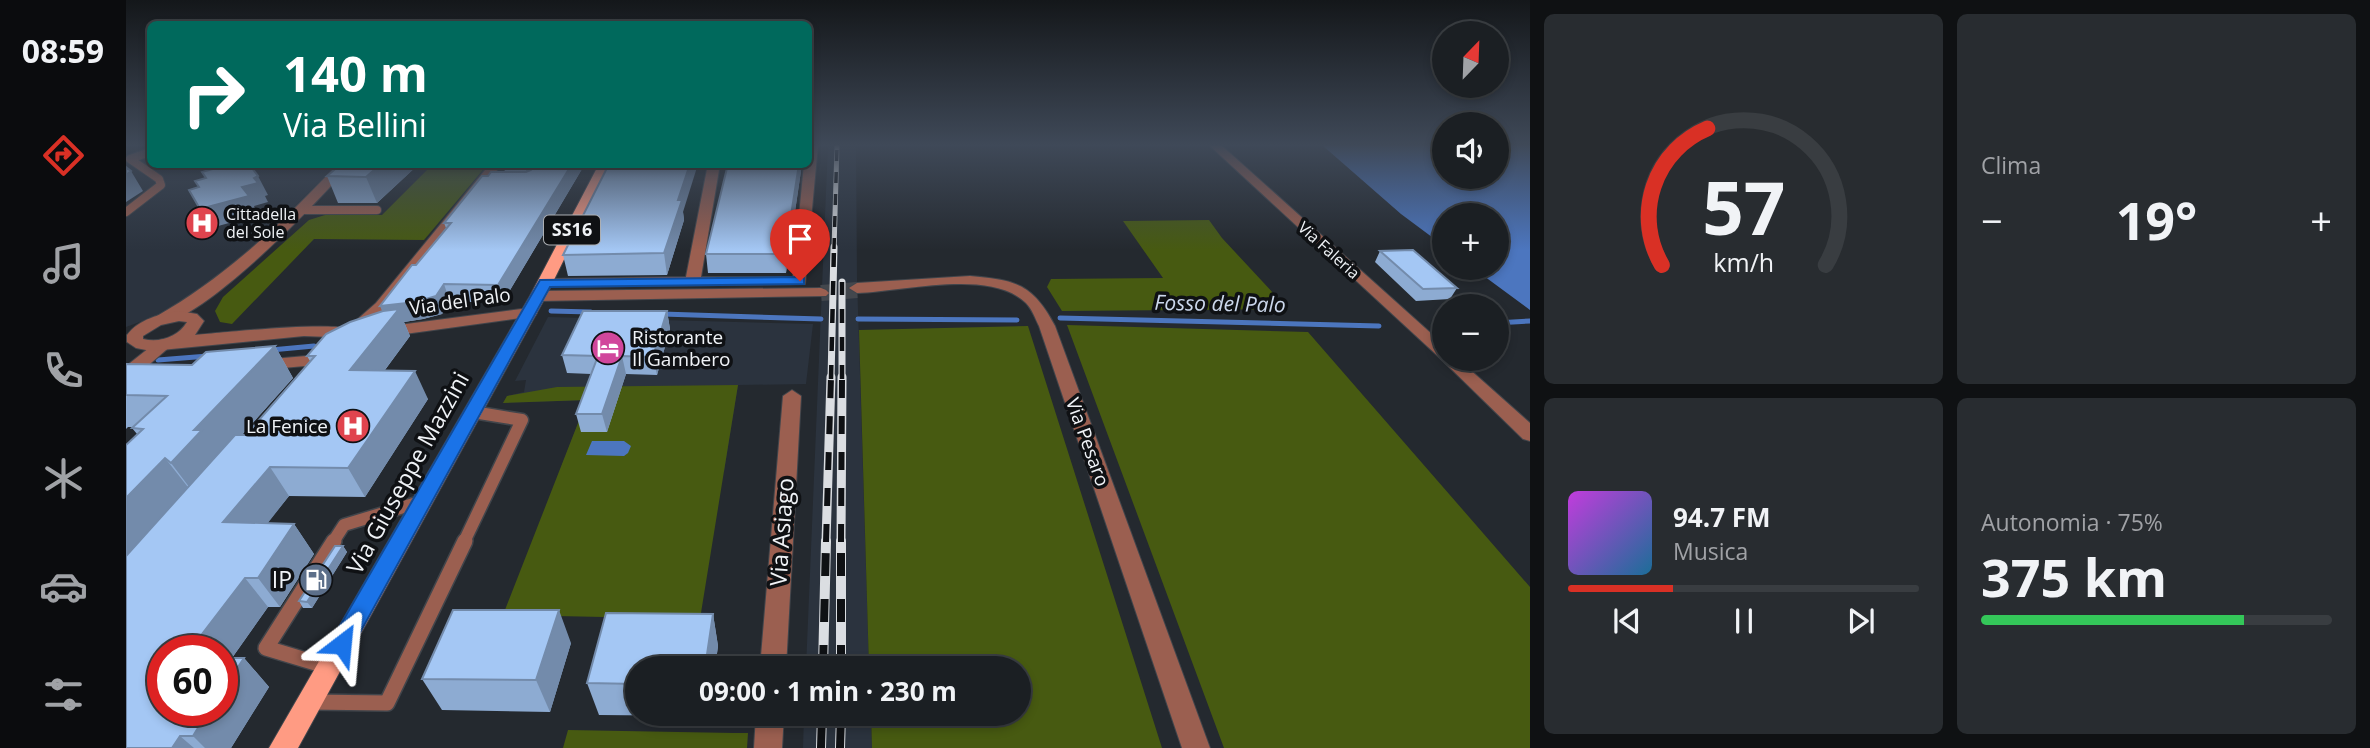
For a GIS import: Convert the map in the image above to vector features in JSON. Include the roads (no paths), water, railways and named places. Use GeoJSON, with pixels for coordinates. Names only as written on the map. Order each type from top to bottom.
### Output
{"type":"FeatureCollection","features":[{"type":"Feature","properties":{"kind":"main road","name":"SS16"},"geometry":{"type":"LineString","coordinates":[[537,298],[597,180]]}},
{"type":"Feature","properties":{"kind":"main road","name":"Via Giuseppe Mazzini"},"geometry":{"type":"LineString","coordinates":[[283,748],[537,298]]}},
{"type":"Feature","properties":{"kind":"street"},"geometry":{"type":"LineString","coordinates":[[163,319],[209,293],[301,211],[330,180]]}},
{"type":"Feature","properties":{"kind":"street"},"geometry":{"type":"LineString","coordinates":[[351,333],[382,306],[489,180]]}},
{"type":"Feature","properties":{"kind":"street"},"geometry":{"type":"LineString","coordinates":[[693,282],[711,180]]}},
{"type":"Feature","properties":{"kind":"street"},"geometry":{"type":"LineString","coordinates":[[537,298],[693,282],[800,281],[808,180]]}},
{"type":"Feature","properties":{"kind":"street","name":"Via Faleria"},"geometry":{"type":"LineString","coordinates":[[1252,180],[1432,343]]}},
{"type":"Feature","properties":{"kind":"street","name":"Via Pesaro"},"geometry":{"type":"LineString","coordinates":[[860,289],[950,281],[983,282],[1020,292],[1037,307],[1047,326],[1196,748]]}},
{"type":"Feature","properties":{"kind":"street"},"geometry":{"type":"LineString","coordinates":[[537,298],[818,292]]}},
{"type":"Feature","properties":{"kind":"street"},"geometry":{"type":"LineString","coordinates":[[139,377],[136,367],[167,343],[188,333],[209,293]]}},
{"type":"Feature","properties":{"kind":"street","name":"Via del Palo"},"geometry":{"type":"LineString","coordinates":[[134,338],[167,343],[229,335],[304,331],[390,332],[470,319],[537,298]]}},
{"type":"Feature","properties":{"kind":"street","name":"Via del Palo"},"geometry":{"type":"LineString","coordinates":[[134,338],[163,319],[183,316],[206,331],[229,335]]}},
{"type":"Feature","properties":{"kind":"street"},"geometry":{"type":"LineString","coordinates":[[238,367],[331,358],[390,332]]}},
{"type":"Feature","properties":{"kind":"street"},"geometry":{"type":"LineString","coordinates":[[126,361],[136,353],[134,338]]}},
{"type":"Feature","properties":{"kind":"street"},"geometry":{"type":"LineString","coordinates":[[307,384],[331,358]]}},
{"type":"Feature","properties":{"kind":"street"},"geometry":{"type":"LineString","coordinates":[[1461,371],[1530,434]]}},
{"type":"Feature","properties":{"kind":"street","name":"Via Asiago"},"geometry":{"type":"LineString","coordinates":[[774,656],[792,396]]}},
{"type":"Feature","properties":{"kind":"street"},"geometry":{"type":"LineString","coordinates":[[768,748],[769,726]]}},
{"type":"Feature","properties":{"kind":"lane"},"geometry":{"type":"LineString","coordinates":[[126,212],[161,185],[159,180]]}},
{"type":"Feature","properties":{"kind":"lane"},"geometry":{"type":"LineString","coordinates":[[301,211],[377,210]]}},
{"type":"Feature","properties":{"kind":"lane"},"geometry":{"type":"LineString","coordinates":[[309,702],[387,703],[522,420],[473,412]]}},
{"type":"Feature","properties":{"kind":"lane"},"geometry":{"type":"LineString","coordinates":[[329,667],[266,648],[344,525],[422,502]]}},
{"type":"Feature","properties":{"kind":"water"},"geometry":{"type":"Polygon","coordinates":[[[1362,180],[1432,180],[1432,189],[1509,189],[1509,180],[1530,180],[1530,310],[1489,280],[1509,280],[1509,203],[1432,203],[1432,237],[1362,180]]]}},
{"type":"Feature","properties":{"kind":"water"},"geometry":{"type":"Polygon","coordinates":[[[592,441],[624,441],[631,446],[624,456],[586,455],[592,441]]]}},
{"type":"Feature","properties":{"kind":"waterway","name":"Fosso del Palo"},"geometry":{"type":"LineString","coordinates":[[551,311],[591,312]]}},
{"type":"Feature","properties":{"kind":"waterway","name":"Fosso del Palo"},"geometry":{"type":"LineString","coordinates":[[662,314],[821,319]]}},
{"type":"Feature","properties":{"kind":"waterway","name":"Fosso del Palo"},"geometry":{"type":"LineString","coordinates":[[1060,318],[1379,326]]}},
{"type":"Feature","properties":{"kind":"waterway","name":"Fosso del Palo"},"geometry":{"type":"LineString","coordinates":[[858,319],[1017,320]]}},
{"type":"Feature","properties":{"kind":"waterway","name":"Fosso del Palo"},"geometry":{"type":"LineString","coordinates":[[1509,322],[1530,321]]}},
{"type":"Feature","properties":{"kind":"waterway","name":"Fosso del Palo"},"geometry":{"type":"LineString","coordinates":[[271,350],[314,346]]}},
{"type":"Feature","properties":{"kind":"waterway","name":"Fosso del Palo"},"geometry":{"type":"LineString","coordinates":[[158,360],[208,356]]}},
{"type":"Feature","properties":{"kind":"tunnel"},"geometry":{"type":"LineString","coordinates":[[821,293],[857,290]]}},
{"type":"Feature","properties":{"kind":"railway"},"geometry":{"type":"LineString","coordinates":[[834,249],[836,180]]}},
{"type":"Feature","properties":{"kind":"railway"},"geometry":{"type":"LineString","coordinates":[[831,379],[834,247]]}},
{"type":"Feature","properties":{"kind":"railway"},"geometry":{"type":"LineString","coordinates":[[842,282],[842,377]]}},
{"type":"Feature","properties":{"kind":"railway"},"geometry":{"type":"LineString","coordinates":[[826,542],[831,377]]}},
{"type":"Feature","properties":{"kind":"railway"},"geometry":{"type":"LineString","coordinates":[[841,542],[842,377]]}},
{"type":"Feature","properties":{"kind":"railway"},"geometry":{"type":"LineString","coordinates":[[823,656],[826,541]]}},
{"type":"Feature","properties":{"kind":"railway"},"geometry":{"type":"LineString","coordinates":[[841,542],[841,656]]}},
{"type":"Feature","properties":{"kind":"railway"},"geometry":{"type":"LineString","coordinates":[[821,748],[822,726]]}},
{"type":"Feature","properties":{"kind":"railway"},"geometry":{"type":"LineString","coordinates":[[840,748],[841,726]]}},
{"type":"Feature","properties":{"kind":"place","name":"Cittadella del Sole"},"geometry":{"type":"Point","coordinates":[202,223]}},
{"type":"Feature","properties":{"kind":"place","name":"Ristorante Il Gambero"},"geometry":{"type":"Point","coordinates":[608,348]}},
{"type":"Feature","properties":{"kind":"place","name":"La Fenice"},"geometry":{"type":"Point","coordinates":[353,426]}},
{"type":"Feature","properties":{"kind":"place","name":"IP"},"geometry":{"type":"Point","coordinates":[316,580]}}]}
